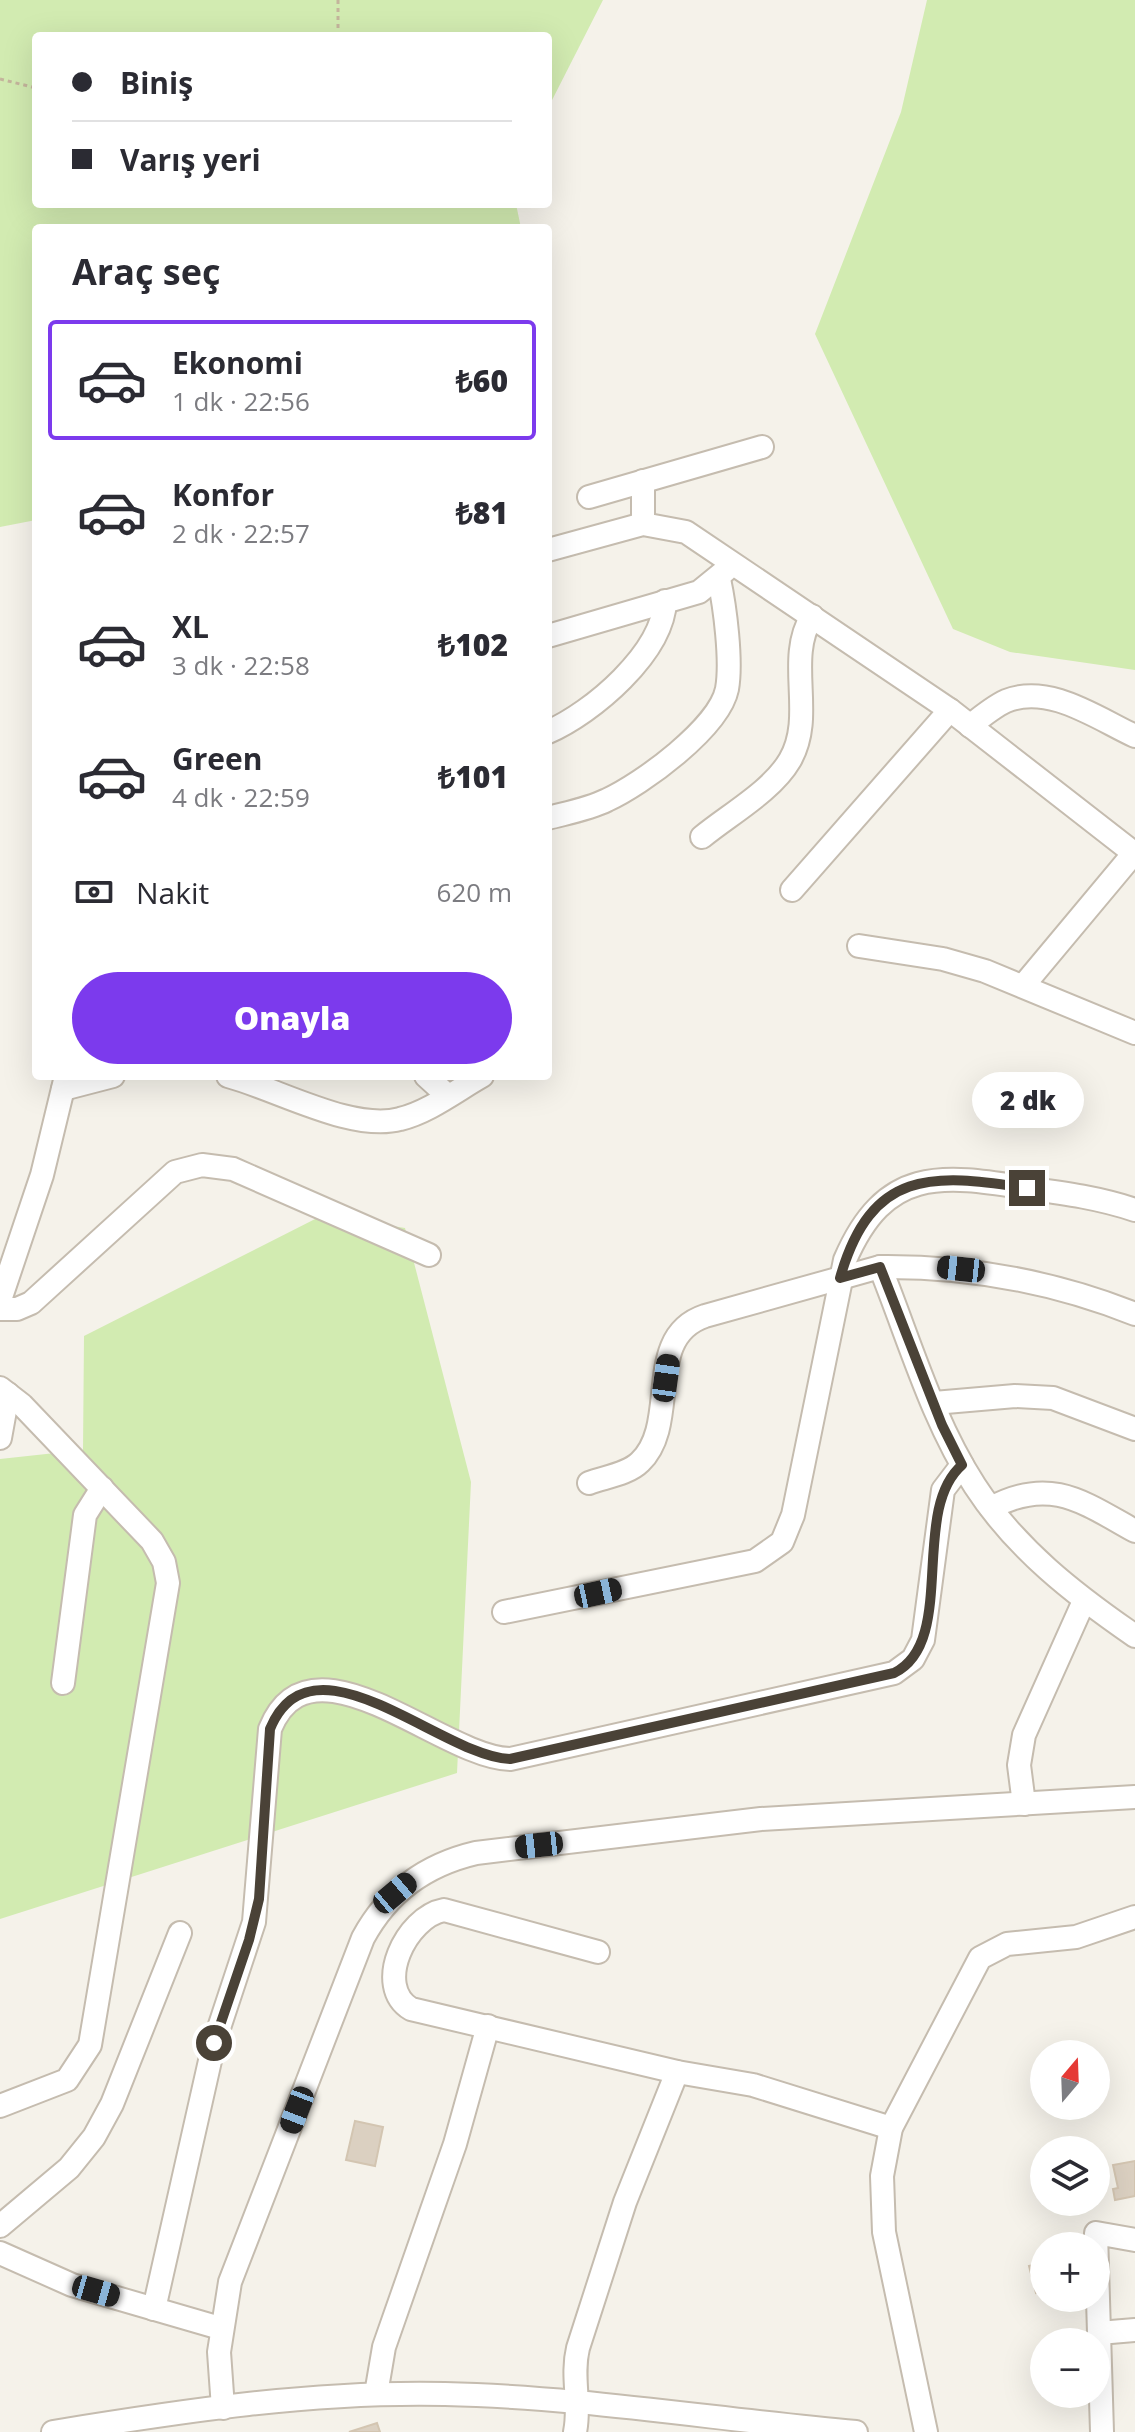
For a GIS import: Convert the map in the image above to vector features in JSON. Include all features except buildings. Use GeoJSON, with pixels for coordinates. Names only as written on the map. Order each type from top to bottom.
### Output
{"type":"FeatureCollection","features":[{"type":"Feature","properties":{"kind":"street"},"geometry":{"type":"LineString","coordinates":[[589,497],[762,447]]}},
{"type":"Feature","properties":{"kind":"street"},"geometry":{"type":"LineString","coordinates":[[643,481],[643,524]]}},
{"type":"Feature","properties":{"kind":"street"},"geometry":{"type":"LineString","coordinates":[[552,549],[643,524],[686,532],[725,570],[812,616],[950,710],[1135,853],[1023,986]]}},
{"type":"Feature","properties":{"kind":"street"},"geometry":{"type":"LineString","coordinates":[[552,635],[699,592],[725,570]]}},
{"type":"Feature","properties":{"kind":"street"},"geometry":{"type":"LineString","coordinates":[[552,817],[602,802],[624,791],[713,718],[723,702],[728,676],[725,570]]}},
{"type":"Feature","properties":{"kind":"street"},"geometry":{"type":"LineString","coordinates":[[552,730],[583,714],[611,691],[660,623],[665,601]]}},
{"type":"Feature","properties":{"kind":"street"},"geometry":{"type":"LineString","coordinates":[[702,837],[781,772],[795,750],[802,717],[802,639],[812,616]]}},
{"type":"Feature","properties":{"kind":"street"},"geometry":{"type":"LineString","coordinates":[[970,726],[1003,703],[1022,697],[1044,696],[1135,736]]}},
{"type":"Feature","properties":{"kind":"street"},"geometry":{"type":"LineString","coordinates":[[792,890],[950,710]]}},
{"type":"Feature","properties":{"kind":"street"},"geometry":{"type":"LineString","coordinates":[[859,946],[943,959],[1023,986],[1135,1033]]}},
{"type":"Feature","properties":{"kind":"street"},"geometry":{"type":"LineString","coordinates":[[240,1080],[354,1119],[378,1122],[403,1119],[475,1080]]}},
{"type":"Feature","properties":{"kind":"street"},"geometry":{"type":"LineString","coordinates":[[430,1080],[448,1096]]}},
{"type":"Feature","properties":{"kind":"street"},"geometry":{"type":"LineString","coordinates":[[0,1300],[42,1175],[64,1082]]}},
{"type":"Feature","properties":{"kind":"street"},"geometry":{"type":"LineString","coordinates":[[0,1309],[17,1309],[31,1303],[175,1172],[202,1165],[233,1169],[429,1255]]}},
{"type":"Feature","properties":{"kind":"street"},"geometry":{"type":"LineString","coordinates":[[504,1612],[755,1561],[775,1549],[787,1534],[793,1515],[840,1278],[853,1242],[874,1210],[888,1196],[926,1181],[971,1179],[1084,1197],[1135,1210]]}},
{"type":"Feature","properties":{"kind":"street"},"geometry":{"type":"LineString","coordinates":[[880,1267],[962,1465],[991,1508],[1037,1561],[1084,1601],[1135,1636]]}},
{"type":"Feature","properties":{"kind":"street"},"geometry":{"type":"LineString","coordinates":[[589,1483],[633,1468],[651,1448],[658,1429],[675,1338],[687,1325],[705,1316],[880,1267],[941,1267],[1022,1278],[1062,1288],[1135,1314]]}},
{"type":"Feature","properties":{"kind":"street"},"geometry":{"type":"LineString","coordinates":[[0,1438],[4,1391]]}},
{"type":"Feature","properties":{"kind":"street"},"geometry":{"type":"LineString","coordinates":[[0,2106],[67,2080],[85,2056],[93,2034],[167,1593],[167,1572],[152,1541],[4,1391]]}},
{"type":"Feature","properties":{"kind":"street"},"geometry":{"type":"LineString","coordinates":[[934,1403],[1015,1396],[1053,1398],[1135,1429]]}},
{"type":"Feature","properties":{"kind":"street"},"geometry":{"type":"LineString","coordinates":[[154,2309],[217,2032],[254,1922],[270,1729],[286,1705],[300,1695],[319,1690],[355,1694],[469,1751],[510,1759],[894,1673],[913,1659],[923,1640],[943,1490],[962,1465]]}},
{"type":"Feature","properties":{"kind":"street"},"geometry":{"type":"LineString","coordinates":[[63,1683],[85,1515],[102,1488]]}},
{"type":"Feature","properties":{"kind":"street"},"geometry":{"type":"LineString","coordinates":[[991,1508],[1016,1495],[1049,1493],[1081,1500],[1135,1531]]}},
{"type":"Feature","properties":{"kind":"street"},"geometry":{"type":"LineString","coordinates":[[1024,1804],[1019,1765],[1024,1735],[1084,1601]]}},
{"type":"Feature","properties":{"kind":"street"},"geometry":{"type":"LineString","coordinates":[[223,2408],[219,2372],[220,2328],[230,2282],[363,1938],[395,1893],[425,1871],[476,1853],[761,1819],[1135,1797]]}},
{"type":"Feature","properties":{"kind":"street"},"geometry":{"type":"LineString","coordinates":[[598,1952],[453,1911],[436,1912],[421,1919],[409,1931],[394,1978],[396,1993],[411,2009],[677,2072],[753,2085],[891,2128]]}},
{"type":"Feature","properties":{"kind":"street"},"geometry":{"type":"LineString","coordinates":[[926,2432],[884,2232],[882,2176],[891,2128],[980,1958],[1007,1944],[1076,1937],[1135,1917]]}},
{"type":"Feature","properties":{"kind":"street"},"geometry":{"type":"LineString","coordinates":[[0,2226],[69,2168],[94,2137],[112,2104],[180,1933]]}},
{"type":"Feature","properties":{"kind":"street"},"geometry":{"type":"LineString","coordinates":[[376,2394],[384,2347],[455,2144],[488,2026]]}},
{"type":"Feature","properties":{"kind":"street"},"geometry":{"type":"LineString","coordinates":[[575,2432],[579,2403],[574,2380],[578,2348],[625,2202],[677,2072]]}},
{"type":"Feature","properties":{"kind":"street"},"geometry":{"type":"LineString","coordinates":[[1099,2328],[1096,2233],[1135,2240]]}},
{"type":"Feature","properties":{"kind":"street"},"geometry":{"type":"LineString","coordinates":[[2,2261],[220,2328]]}},
{"type":"Feature","properties":{"kind":"street"},"geometry":{"type":"LineString","coordinates":[[1110,2332],[1135,2330]]}},
{"type":"Feature","properties":{"kind":"street"},"geometry":{"type":"LineString","coordinates":[[53,2432],[223,2408],[376,2394],[461,2395],[579,2403],[856,2432]]}},
{"type":"Feature","properties":{"kind":"street"},"geometry":{"type":"LineString","coordinates":[[1101,2408],[1102,2432]]}},
{"type":"Feature","properties":{"kind":"path"},"geometry":{"type":"LineString","coordinates":[[338,0],[338,32]]}},
{"type":"Feature","properties":{"kind":"path"},"geometry":{"type":"LineString","coordinates":[[0,79],[32,87]]}},
{"type":"Feature","properties":{"kind":"green space"},"geometry":{"type":"Polygon","coordinates":[[[0,0],[603,0],[552,100],[552,32],[32,32],[32,208],[517,208],[520,224],[32,224],[32,521],[0,527],[0,0]]]}},
{"type":"Feature","properties":{"kind":"green space"},"geometry":{"type":"Polygon","coordinates":[[[927,0],[1135,0],[1135,670],[1010,652],[953,629],[815,334],[901,112],[927,0]]]}},
{"type":"Feature","properties":{"kind":"green space"},"geometry":{"type":"Polygon","coordinates":[[[323,1215],[405,1228],[471,1482],[457,1773],[0,1919],[0,1459],[83,1450],[84,1336],[323,1215]]]}},
{"type":"Feature","properties":{"kind":"route"},"geometry":{"type":"LineString","coordinates":[[214,2043],[231,1983],[249,1940],[259,1899],[270,1729],[279,1712],[300,1695],[319,1690],[355,1694],[469,1751],[510,1759],[894,1673],[908,1665],[923,1640],[943,1490],[962,1465],[942,1425],[880,1267],[840,1278],[862,1225],[888,1196],[912,1184],[956,1178],[1027,1188]]}}]}
